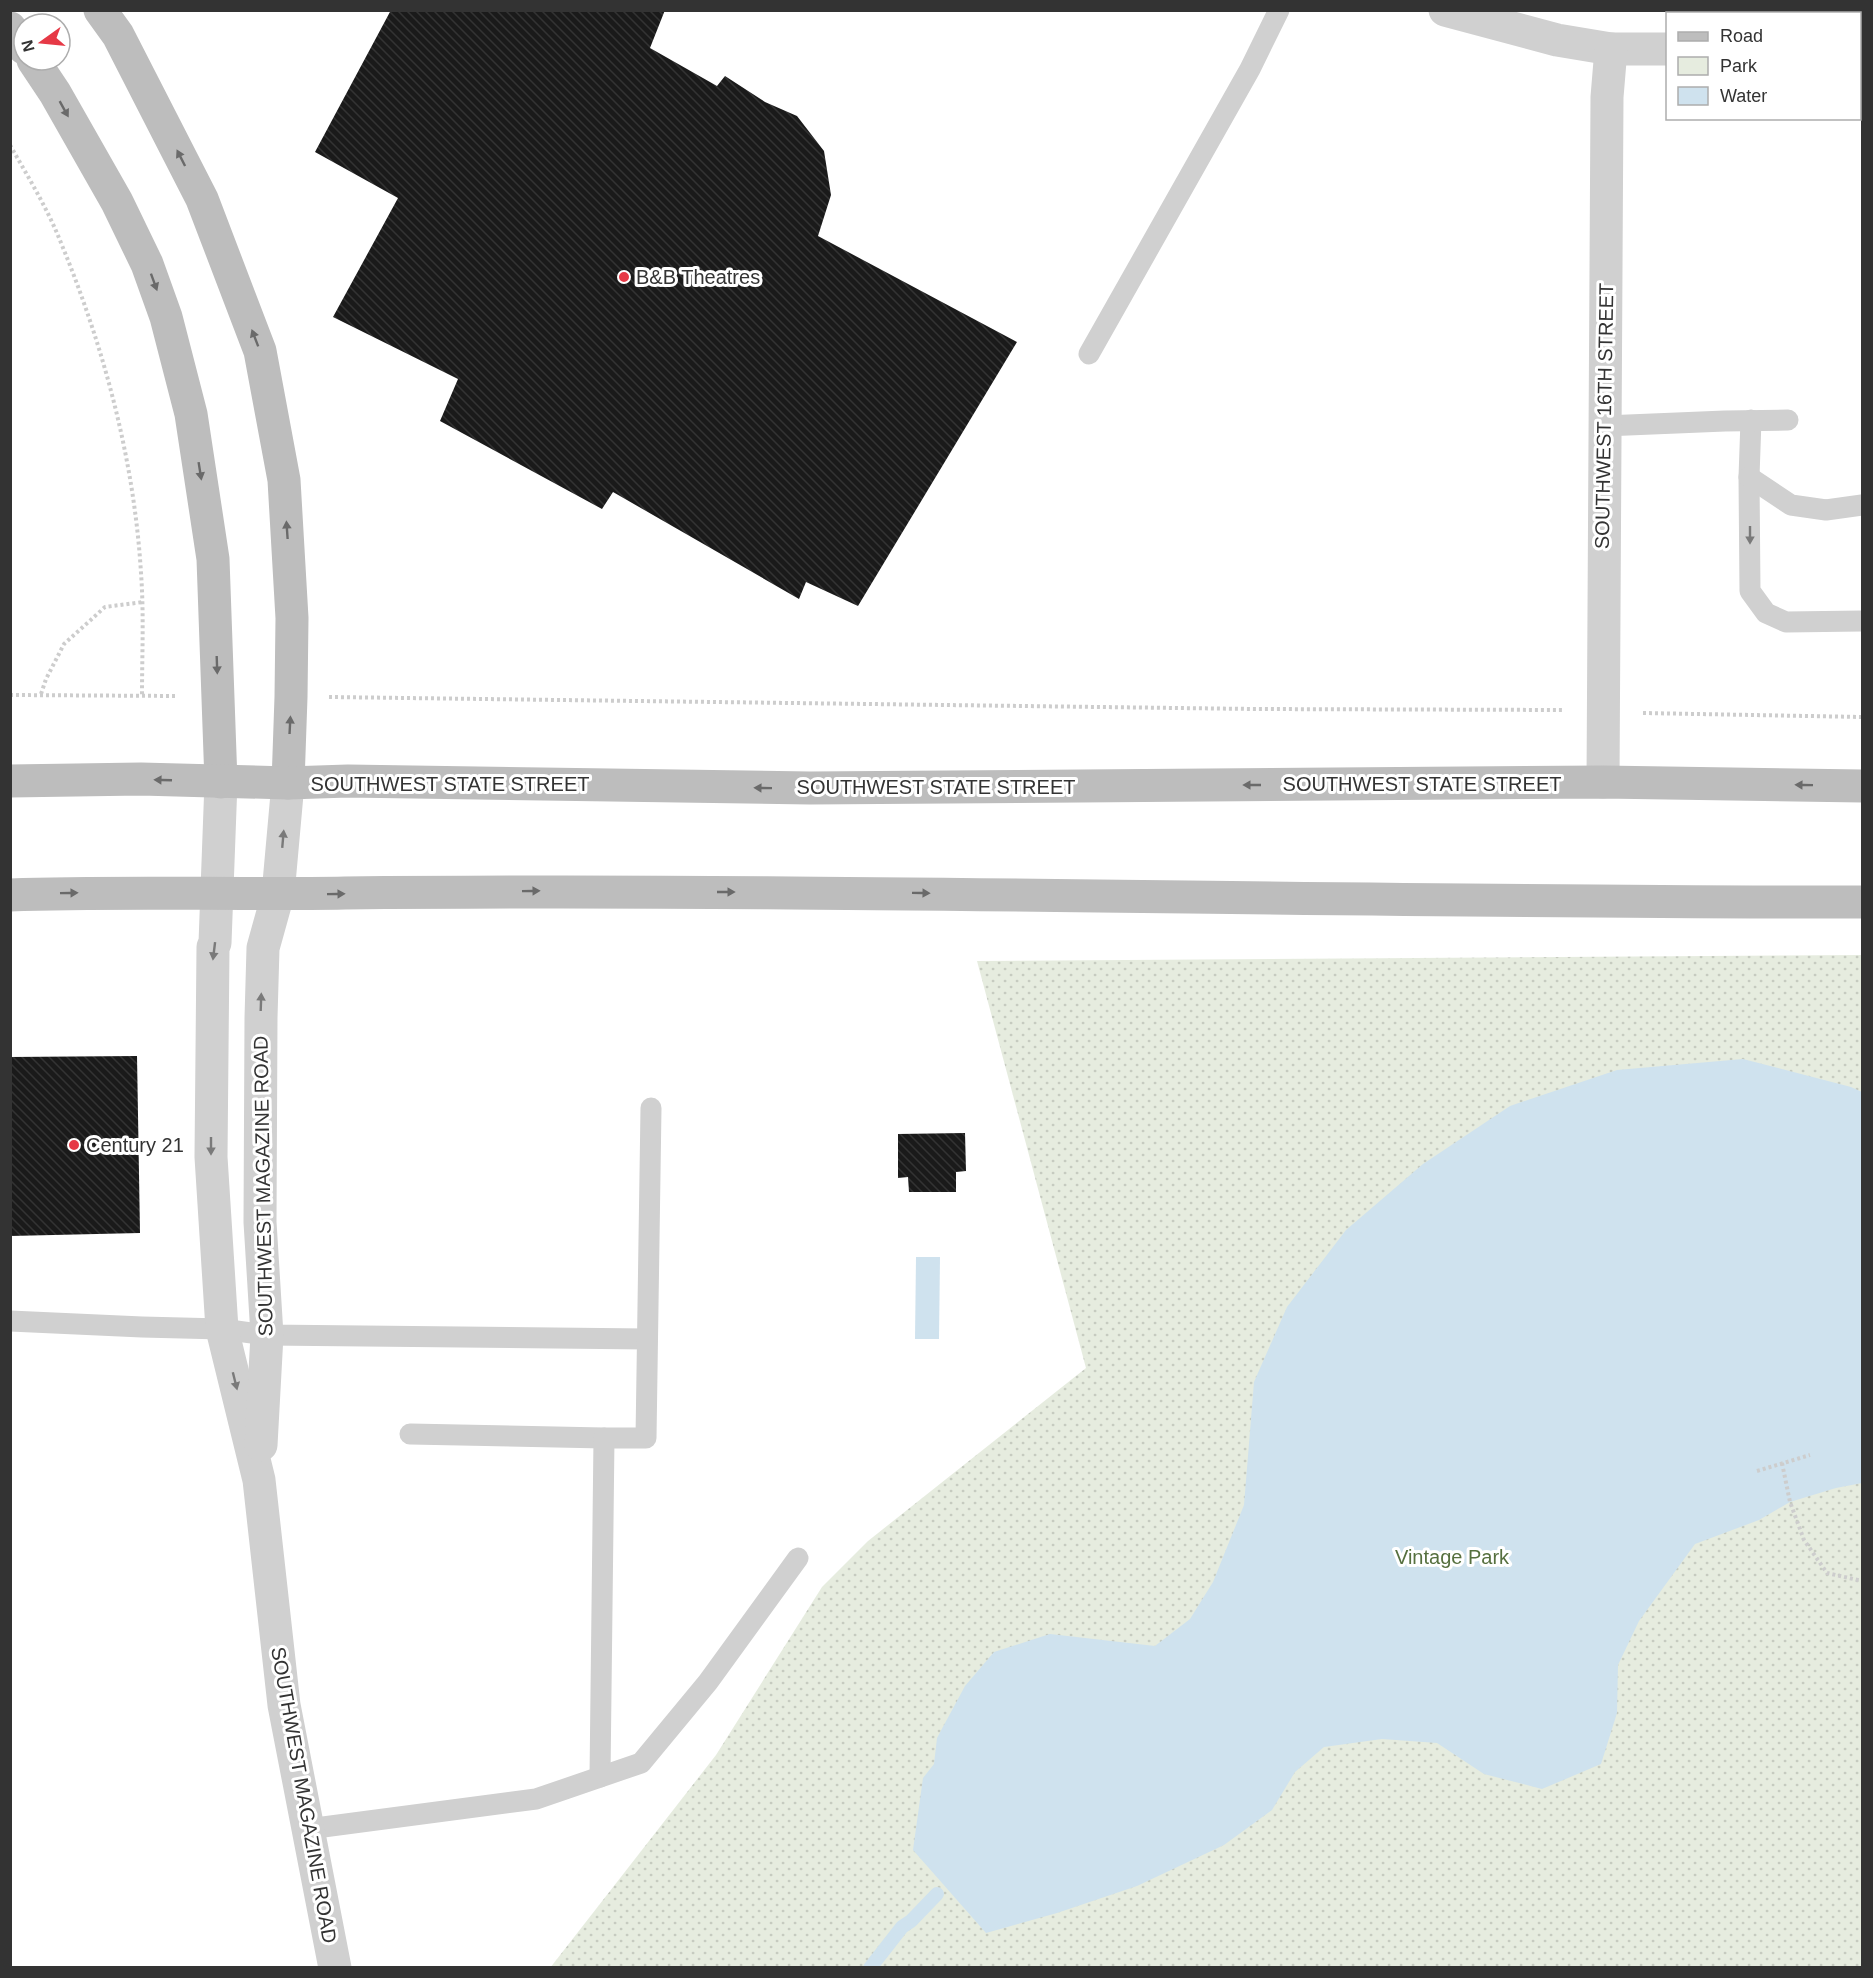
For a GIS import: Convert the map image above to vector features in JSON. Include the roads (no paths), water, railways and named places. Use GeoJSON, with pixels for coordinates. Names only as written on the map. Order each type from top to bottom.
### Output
{"type":"FeatureCollection","features":[{"type":"Feature","properties":{"kind":"main road"},"geometry":{"type":"LineString","coordinates":[[100,10],[118,35],[202,199],[260,351],[284,480],[292,618],[288,783]]}},
{"type":"Feature","properties":{"kind":"main road"},"geometry":{"type":"LineString","coordinates":[[41,72],[117,202],[147,264],[166,317],[191,414],[213,559],[221,782]]}},
{"type":"Feature","properties":{"kind":"main road","name":"SOUTHWEST STATE STREET"},"geometry":{"type":"LineString","coordinates":[[10,781],[141,779],[288,783],[810,788],[1603,782],[1863,786]]}},
{"type":"Feature","properties":{"kind":"main road"},"geometry":{"type":"LineString","coordinates":[[10,895],[139,892],[278,894],[568,891],[1158,895],[1616,903],[1863,902]]}},
{"type":"Feature","properties":{"kind":"street"},"geometry":{"type":"LineString","coordinates":[[1445,10],[1557,40],[1611,50],[1666,49]]}},
{"type":"Feature","properties":{"kind":"street","name":"SOUTHWEST 16TH STREET"},"geometry":{"type":"LineString","coordinates":[[1603,782],[1607,97],[1611,50]]}},
{"type":"Feature","properties":{"kind":"street","name":"SOUTHWEST MAGAZINE ROAD"},"geometry":{"type":"LineString","coordinates":[[221,782],[218,893],[213,947],[211,1157],[222,1329],[259,1480],[284,1704],[335,1968]]}},
{"type":"Feature","properties":{"kind":"street","name":"SOUTHWEST MAGAZINE ROAD"},"geometry":{"type":"LineString","coordinates":[[259,1480],[267,1335],[260,1222],[263,948],[278,894],[288,783]]}},
{"type":"Feature","properties":{"kind":"lane"},"geometry":{"type":"LineString","coordinates":[[1089,354],[1250,69],[1279,10]]}},
{"type":"Feature","properties":{"kind":"lane"},"geometry":{"type":"LineString","coordinates":[[1751,420],[1750,591],[1766,613],[1786,622],[1863,621]]}},
{"type":"Feature","properties":{"kind":"lane"},"geometry":{"type":"LineString","coordinates":[[1604,426],[1788,420]]}},
{"type":"Feature","properties":{"kind":"lane"},"geometry":{"type":"LineString","coordinates":[[1749,477],[1791,506],[1826,510],[1863,505]]}},
{"type":"Feature","properties":{"kind":"lane"},"geometry":{"type":"LineString","coordinates":[[410,1434],[646,1438],[651,1108]]}},
{"type":"Feature","properties":{"kind":"lane"},"geometry":{"type":"LineString","coordinates":[[10,1321],[222,1329],[267,1335],[647,1339]]}},
{"type":"Feature","properties":{"kind":"lane"},"geometry":{"type":"LineString","coordinates":[[600,1777],[604,1438]]}},
{"type":"Feature","properties":{"kind":"lane"},"geometry":{"type":"LineString","coordinates":[[308,1830],[536,1799],[641,1763],[708,1682],[798,1558]]}},
{"type":"Feature","properties":{"kind":"water"},"geometry":{"type":"Polygon","coordinates":[[[1743,1059],[1851,1087],[1862,1092],[1862,1483],[1790,1502],[1759,1520],[1695,1544],[1639,1621],[1618,1665],[1617,1713],[1601,1764],[1542,1789],[1484,1774],[1437,1743],[1382,1739],[1324,1747],[1295,1772],[1272,1810],[1224,1845],[1137,1886],[1057,1913],[986,1933],[913,1850],[923,1778],[934,1764],[937,1738],[965,1686],[994,1652],[1050,1634],[1155,1646],[1190,1619],[1213,1582],[1244,1505],[1254,1382],[1287,1307],[1346,1230],[1423,1164],[1510,1106],[1617,1070],[1743,1059]]]}},
{"type":"Feature","properties":{"kind":"water"},"geometry":{"type":"Polygon","coordinates":[[[916,1257],[940,1257],[939,1339],[915,1339],[916,1257]]]}},
{"type":"Feature","properties":{"kind":"waterway"},"geometry":{"type":"LineString","coordinates":[[870,1968],[902,1927],[911,1921],[937,1894]]}},
{"type":"Feature","properties":{"kind":"place","name":"B&B Theatres"},"geometry":{"type":"Point","coordinates":[624,277]}},
{"type":"Feature","properties":{"kind":"place","name":"Century 21"},"geometry":{"type":"Point","coordinates":[74,1145]}},
{"type":"Feature","properties":{"kind":"park label","name":"Vintage Park"},"geometry":{"type":"Point","coordinates":[1452,1557]}}]}
